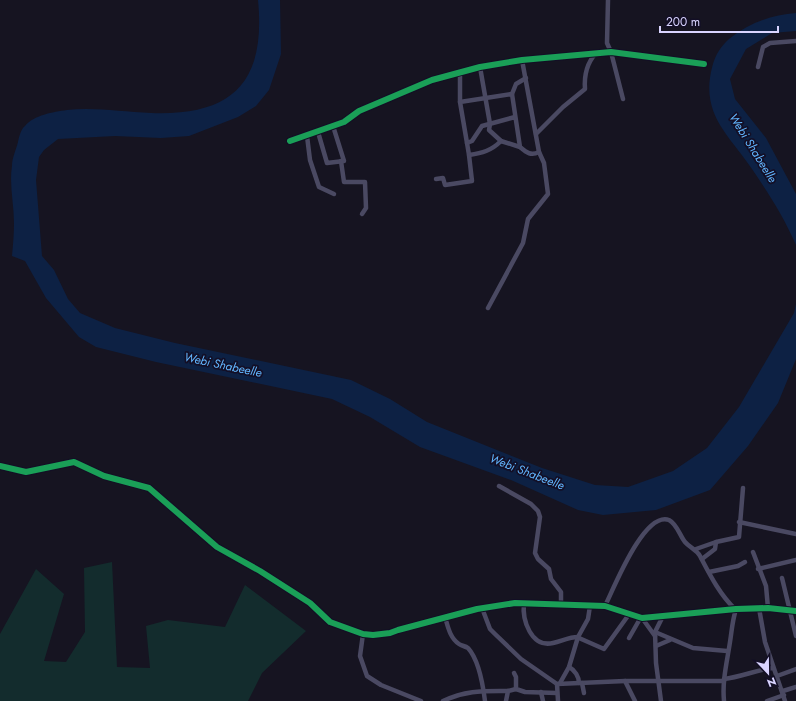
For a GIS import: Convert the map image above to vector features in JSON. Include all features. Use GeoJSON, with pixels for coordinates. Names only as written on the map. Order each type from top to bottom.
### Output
{"type":"FeatureCollection","features":[{"type":"Feature","properties":{"kind":"street"},"geometry":{"type":"LineString","coordinates":[[608,0],[609,16],[606,31],[607,43],[612,52],[623,99]]}},
{"type":"Feature","properties":{"kind":"street"},"geometry":{"type":"LineString","coordinates":[[758,67],[763,47],[770,43],[796,41]]}},
{"type":"Feature","properties":{"kind":"street"},"geometry":{"type":"LineString","coordinates":[[290,141],[344,122],[359,111],[432,80],[480,67],[522,60],[612,52],[704,64]]}},
{"type":"Feature","properties":{"kind":"street"},"geometry":{"type":"LineString","coordinates":[[536,134],[562,107],[585,89],[584,78],[591,59],[596,53]]}},
{"type":"Feature","properties":{"kind":"street"},"geometry":{"type":"LineString","coordinates":[[488,308],[523,243],[528,219],[548,194],[544,163],[539,152],[522,60]]}},
{"type":"Feature","properties":{"kind":"street"},"geometry":{"type":"LineString","coordinates":[[480,67],[490,124],[489,130],[501,142],[520,147],[526,153],[534,155],[539,152]]}},
{"type":"Feature","properties":{"kind":"street"},"geometry":{"type":"LineString","coordinates":[[436,180],[443,178],[445,185],[472,181],[460,102],[460,72]]}},
{"type":"Feature","properties":{"kind":"street"},"geometry":{"type":"LineString","coordinates":[[520,147],[512,94],[516,84],[526,78]]}},
{"type":"Feature","properties":{"kind":"street"},"geometry":{"type":"LineString","coordinates":[[460,102],[512,94]]}},
{"type":"Feature","properties":{"kind":"street"},"geometry":{"type":"LineString","coordinates":[[467,143],[472,141],[482,126],[515,117]]}},
{"type":"Feature","properties":{"kind":"street"},"geometry":{"type":"LineString","coordinates":[[333,126],[344,161],[341,161],[344,182],[365,182],[366,208],[362,214]]}},
{"type":"Feature","properties":{"kind":"street"},"geometry":{"type":"LineString","coordinates":[[318,132],[327,163],[341,161]]}},
{"type":"Feature","properties":{"kind":"street"},"geometry":{"type":"LineString","coordinates":[[307,136],[310,160],[319,187],[334,194]]}},
{"type":"Feature","properties":{"kind":"street"},"geometry":{"type":"LineString","coordinates":[[469,155],[487,152],[501,142]]}},
{"type":"Feature","properties":{"kind":"street"},"geometry":{"type":"LineString","coordinates":[[0,466],[26,472],[74,462],[104,476],[149,488],[217,547],[260,571],[310,603],[330,622],[363,634],[373,635],[390,633],[482,608],[524,603],[605,606],[642,617],[759,608],[796,611]]}},
{"type":"Feature","properties":{"kind":"street"},"geometry":{"type":"LineString","coordinates":[[499,486],[531,504],[538,511],[540,517],[535,543],[536,553],[538,559],[549,569],[551,579],[561,592],[561,605]]}},
{"type":"Feature","properties":{"kind":"street"},"geometry":{"type":"LineString","coordinates":[[696,549],[716,542],[739,537],[739,522],[743,488]]}},
{"type":"Feature","properties":{"kind":"street"},"geometry":{"type":"LineString","coordinates":[[605,606],[638,540],[654,523],[661,520],[668,520],[674,524],[686,543],[696,549],[725,600],[736,609]]}},
{"type":"Feature","properties":{"kind":"street"},"geometry":{"type":"LineString","coordinates":[[739,522],[796,534]]}},
{"type":"Feature","properties":{"kind":"street"},"geometry":{"type":"LineString","coordinates":[[702,559],[715,549],[716,542]]}},
{"type":"Feature","properties":{"kind":"street"},"geometry":{"type":"LineString","coordinates":[[753,552],[758,569],[766,586],[768,608]]}},
{"type":"Feature","properties":{"kind":"street"},"geometry":{"type":"LineString","coordinates":[[758,569],[796,560]]}},
{"type":"Feature","properties":{"kind":"street"},"geometry":{"type":"LineString","coordinates":[[709,572],[738,566],[745,562]]}},
{"type":"Feature","properties":{"kind":"street"},"geometry":{"type":"LineString","coordinates":[[782,578],[796,636]]}},
{"type":"Feature","properties":{"kind":"street"},"geometry":{"type":"LineString","coordinates":[[524,603],[523,611],[525,621],[532,636],[538,641],[552,644],[570,637],[578,638],[604,649],[630,613]]}},
{"type":"Feature","properties":{"kind":"street"},"geometry":{"type":"LineString","coordinates":[[558,701],[557,693],[559,684],[569,667],[578,638],[588,619],[590,606]]}},
{"type":"Feature","properties":{"kind":"street"},"geometry":{"type":"LineString","coordinates":[[482,608],[490,629],[494,634],[521,659],[559,684],[659,680],[724,680],[741,677],[758,670],[773,668]]}},
{"type":"Feature","properties":{"kind":"street"},"geometry":{"type":"LineString","coordinates":[[759,608],[765,642],[785,701]]}},
{"type":"Feature","properties":{"kind":"street"},"geometry":{"type":"LineString","coordinates":[[724,701],[724,680],[727,651],[730,643],[731,626],[736,609]]}},
{"type":"Feature","properties":{"kind":"street"},"geometry":{"type":"LineString","coordinates":[[661,701],[656,664],[656,635],[663,616]]}},
{"type":"Feature","properties":{"kind":"street"},"geometry":{"type":"LineString","coordinates":[[445,617],[451,636],[458,644],[467,647],[473,656],[481,676],[485,701]]}},
{"type":"Feature","properties":{"kind":"street"},"geometry":{"type":"LineString","coordinates":[[642,617],[656,635],[694,648],[727,651]]}},
{"type":"Feature","properties":{"kind":"street"},"geometry":{"type":"LineString","coordinates":[[628,638],[642,617]]}},
{"type":"Feature","properties":{"kind":"street"},"geometry":{"type":"LineString","coordinates":[[363,634],[360,656],[367,676],[381,685],[421,701]]}},
{"type":"Feature","properties":{"kind":"street"},"geometry":{"type":"LineString","coordinates":[[578,638],[584,645]]}},
{"type":"Feature","properties":{"kind":"street"},"geometry":{"type":"LineString","coordinates":[[656,646],[670,640]]}},
{"type":"Feature","properties":{"kind":"street"},"geometry":{"type":"LineString","coordinates":[[569,667],[573,669],[579,678],[584,693]]}},
{"type":"Feature","properties":{"kind":"street"},"geometry":{"type":"LineString","coordinates":[[777,676],[796,669]]}},
{"type":"Feature","properties":{"kind":"street"},"geometry":{"type":"LineString","coordinates":[[514,673],[516,677],[516,689]]}},
{"type":"Feature","properties":{"kind":"street"},"geometry":{"type":"LineString","coordinates":[[625,681],[634,701]]}},
{"type":"Feature","properties":{"kind":"street"},"geometry":{"type":"LineString","coordinates":[[767,701],[796,687]]}},
{"type":"Feature","properties":{"kind":"street"},"geometry":{"type":"LineString","coordinates":[[443,701],[458,694],[484,691],[516,689],[525,692],[557,693]]}},
{"type":"Feature","properties":{"kind":"street"},"geometry":{"type":"LineString","coordinates":[[506,701],[508,690]]}},
{"type":"Feature","properties":{"kind":"street"},"geometry":{"type":"LineString","coordinates":[[541,692],[543,701]]}},
{"type":"Feature","properties":{"kind":"green space"},"geometry":{"type":"Polygon","coordinates":[[[112,562],[117,667],[150,668],[146,626],[168,620],[225,627],[245,585],[306,631],[262,673],[248,701],[0,701],[0,634],[36,569],[64,594],[44,661],[66,662],[85,632],[84,568],[112,562]]]}},
{"type":"Feature","properties":{"kind":"water","name":"Webi Shabeelle"},"geometry":{"type":"Polygon","coordinates":[[[258,0],[280,0],[281,54],[269,90],[256,106],[238,117],[189,136],[161,138],[115,136],[58,139],[44,150],[39,157],[36,180],[42,256],[54,270],[68,299],[80,313],[115,328],[175,343],[351,380],[390,399],[427,422],[542,468],[595,485],[628,487],[673,471],[707,448],[739,407],[794,313],[796,304],[796,359],[778,403],[748,446],[710,490],[656,510],[603,515],[578,510],[511,480],[420,447],[370,417],[332,399],[156,362],[96,347],[79,337],[46,298],[25,261],[12,256],[14,223],[11,173],[13,157],[21,131],[33,119],[50,113],[62,111],[88,109],[151,113],[179,112],[203,108],[223,100],[238,88],[249,73],[256,53],[259,29],[258,0]]]}},
{"type":"Feature","properties":{"kind":"water","name":"Webi Shabeelle"},"geometry":{"type":"Polygon","coordinates":[[[796,13],[796,31],[772,33],[746,49],[730,79],[735,99],[766,138],[796,194],[796,245],[770,197],[720,125],[714,113],[709,87],[715,58],[719,50],[729,39],[752,24],[769,18],[796,13]]]}},
{"type":"Feature","properties":{"kind":"cycle path"},"geometry":{"type":"LineString","coordinates":[[290,141],[344,122],[359,111],[432,80],[480,67],[522,60],[611,52],[704,64]]}},
{"type":"Feature","properties":{"kind":"cycle path"},"geometry":{"type":"LineString","coordinates":[[0,466],[26,472],[74,462],[104,476],[149,488],[217,547],[260,571],[310,603],[330,622],[363,634],[373,635],[390,633],[477,609],[515,603],[605,606],[642,618],[736,609],[768,608],[796,611]]}}]}
